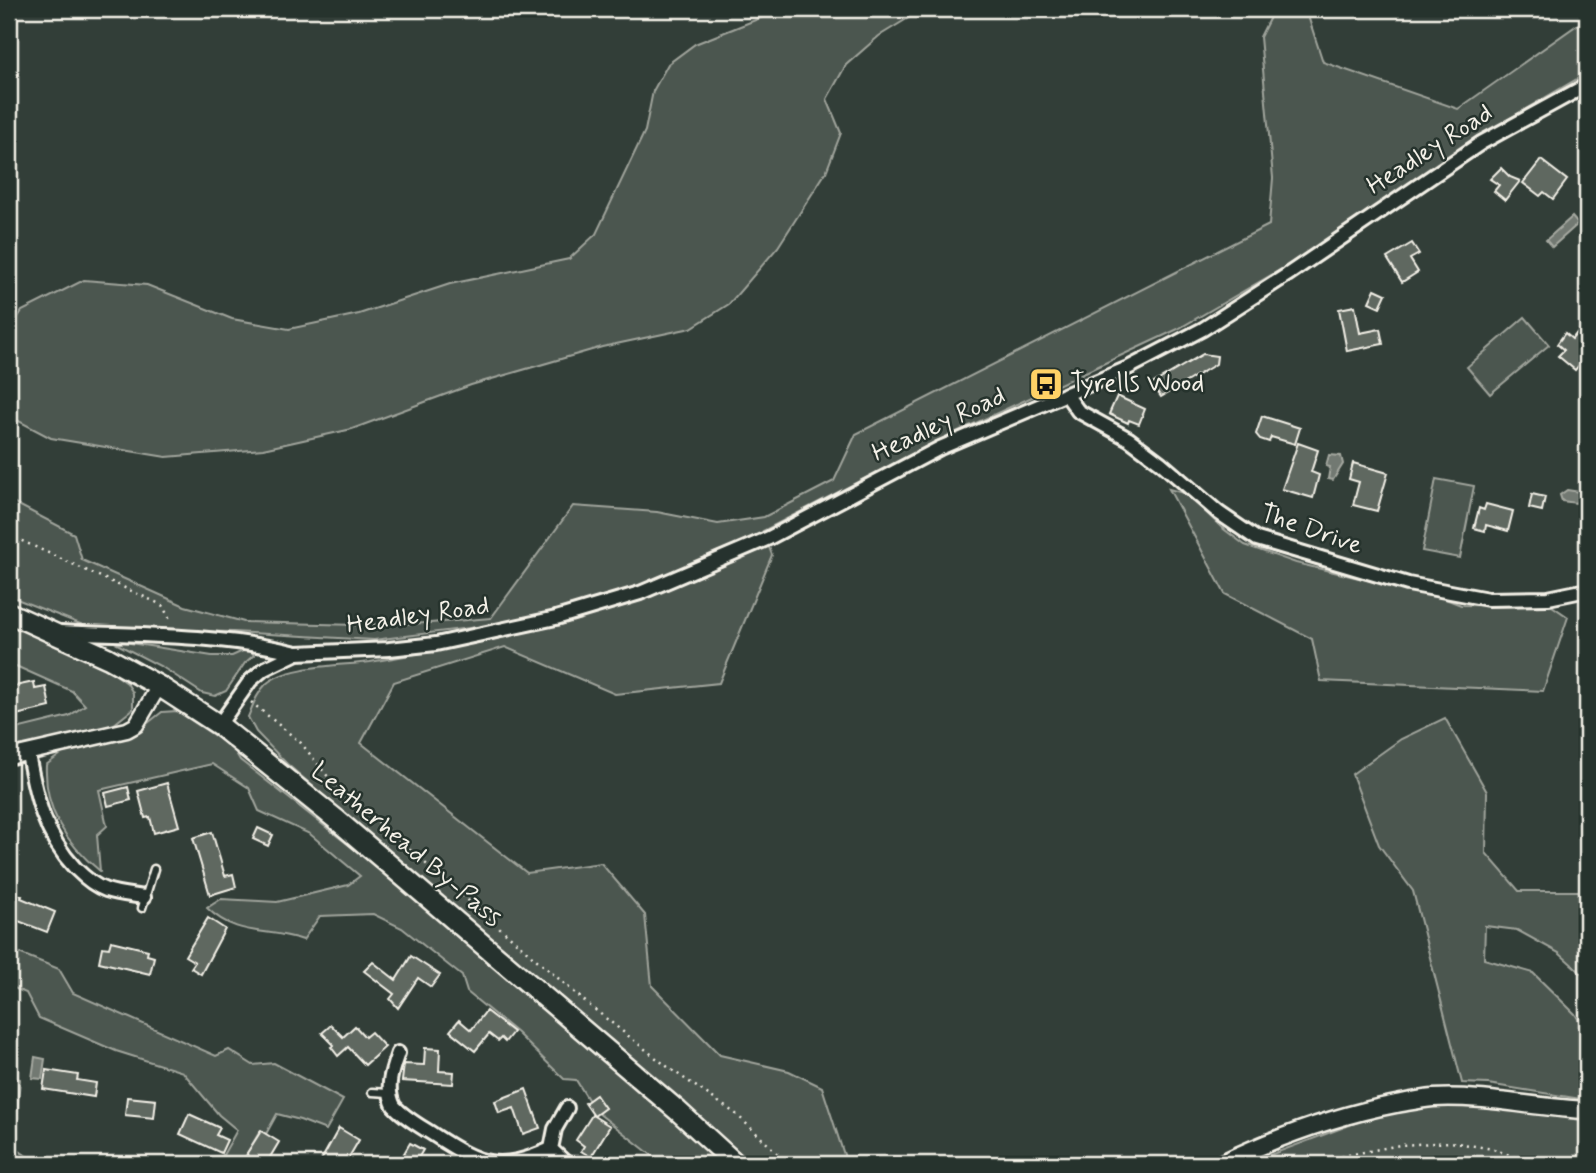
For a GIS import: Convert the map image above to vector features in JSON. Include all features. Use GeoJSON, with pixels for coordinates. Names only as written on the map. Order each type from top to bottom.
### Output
{"type":"FeatureCollection","features":[{"type":"Feature","properties":{"kind":"highway","name":"Leatherhead By-Pass"},"geometry":{"type":"LineString","coordinates":[[9,613],[108,658],[159,686],[219,725],[337,820],[736,1164]]}},
{"type":"Feature","properties":{"kind":"main road"},"geometry":{"type":"LineString","coordinates":[[1220,1164],[1314,1124],[1362,1111],[1432,1098],[1496,1099],[1587,1110]]}},
{"type":"Feature","properties":{"kind":"street","name":"Headley Road"},"geometry":{"type":"LineString","coordinates":[[54,632],[179,637],[272,647],[297,653],[389,649],[436,644],[556,618],[640,593],[769,538],[940,448],[1128,368],[1203,329],[1481,143],[1587,85]]}},
{"type":"Feature","properties":{"kind":"street","name":"The Drive"},"geometry":{"type":"LineString","coordinates":[[1066,394],[1079,411],[1129,439],[1228,521],[1257,539],[1408,584],[1488,599],[1548,598],[1587,590]]}},
{"type":"Feature","properties":{"kind":"street","name":"Headley Road"},"geometry":{"type":"LineString","coordinates":[[219,725],[241,693],[264,669],[297,653]]}},
{"type":"Feature","properties":{"kind":"street"},"geometry":{"type":"LineString","coordinates":[[9,757],[127,730],[136,725],[159,686]]}},
{"type":"Feature","properties":{"kind":"street"},"geometry":{"type":"LineString","coordinates":[[28,754],[41,815],[55,843],[92,883],[143,903]]}},
{"type":"Feature","properties":{"kind":"street"},"geometry":{"type":"LineString","coordinates":[[398,1053],[389,1093],[400,1113],[475,1160],[489,1164],[522,1161],[551,1149]]}},
{"type":"Feature","properties":{"kind":"street"},"geometry":{"type":"LineString","coordinates":[[551,1149],[555,1129],[567,1108]]}},
{"type":"Feature","properties":{"kind":"street"},"geometry":{"type":"LineString","coordinates":[[551,1149],[567,1164]]}},
{"type":"Feature","properties":{"kind":"lane"},"geometry":{"type":"LineString","coordinates":[[143,903],[154,869]]}},
{"type":"Feature","properties":{"kind":"lane"},"geometry":{"type":"LineString","coordinates":[[372,1092],[389,1093]]}},
{"type":"Feature","properties":{"kind":"path"},"geometry":{"type":"LineString","coordinates":[[9,535],[162,605],[179,637]]}},
{"type":"Feature","properties":{"kind":"path"},"geometry":{"type":"LineString","coordinates":[[241,693],[301,743],[329,778],[589,1005],[669,1068],[736,1114],[789,1164]]}},
{"type":"Feature","properties":{"kind":"path"},"geometry":{"type":"LineString","coordinates":[[1322,1164],[1333,1158],[1400,1146],[1451,1142],[1493,1149],[1534,1164]]}},
{"type":"Feature","properties":{"kind":"shaded area"},"geometry":{"type":"Polygon","coordinates":[[[783,9],[923,9],[879,36],[846,65],[827,99],[841,133],[826,172],[778,247],[729,304],[691,328],[602,347],[471,385],[352,429],[263,449],[166,457],[51,438],[9,416],[9,331],[22,311],[84,280],[147,285],[232,319],[289,329],[359,314],[450,284],[569,259],[596,234],[645,131],[653,91],[668,64],[695,44],[783,9]]]}},
{"type":"Feature","properties":{"kind":"shaded area"},"geometry":{"type":"Polygon","coordinates":[[[1274,9],[1312,9],[1309,19],[1323,62],[1458,109],[1587,18],[1587,73],[1471,141],[1297,260],[1178,329],[935,442],[763,531],[772,555],[719,683],[615,694],[505,647],[394,682],[361,743],[527,873],[601,863],[645,915],[652,986],[720,1055],[789,1071],[822,1087],[847,1164],[749,1164],[739,1152],[287,764],[256,732],[248,717],[266,684],[287,673],[315,667],[370,662],[496,639],[493,625],[374,640],[233,632],[93,629],[9,596],[9,500],[74,534],[82,560],[185,606],[244,622],[357,625],[491,618],[573,506],[657,512],[718,524],[764,517],[834,481],[856,434],[1269,225],[1273,178],[1260,37],[1274,9]]]}},
{"type":"Feature","properties":{"kind":"shaded area"},"geometry":{"type":"Polygon","coordinates":[[[1572,217],[1578,224],[1552,247],[1546,240],[1572,217]]]}},
{"type":"Feature","properties":{"kind":"shaded area"},"geometry":{"type":"Polygon","coordinates":[[[1525,317],[1549,345],[1490,394],[1467,367],[1525,317]]]}},
{"type":"Feature","properties":{"kind":"shaded area"},"geometry":{"type":"Polygon","coordinates":[[[1329,455],[1341,456],[1343,464],[1333,480],[1328,479],[1330,467],[1326,466],[1329,455]]]}},
{"type":"Feature","properties":{"kind":"shaded area"},"geometry":{"type":"Polygon","coordinates":[[[1436,479],[1474,486],[1460,558],[1422,551],[1436,479]]]}},
{"type":"Feature","properties":{"kind":"shaded area"},"geometry":{"type":"Polygon","coordinates":[[[1169,489],[1187,494],[1221,527],[1245,545],[1296,563],[1443,598],[1461,605],[1552,606],[1568,617],[1543,691],[1321,681],[1312,639],[1225,594],[1169,489]]]}},
{"type":"Feature","properties":{"kind":"shaded area"},"geometry":{"type":"Polygon","coordinates":[[[1567,490],[1580,492],[1576,503],[1562,501],[1560,495],[1567,490]]]}},
{"type":"Feature","properties":{"kind":"shaded area"},"geometry":{"type":"Polygon","coordinates":[[[9,624],[98,662],[127,683],[133,693],[133,709],[108,729],[9,752],[9,735],[12,730],[69,716],[85,705],[72,691],[9,663],[9,624]]]}},
{"type":"Feature","properties":{"kind":"shaded area"},"geometry":{"type":"Polygon","coordinates":[[[124,642],[212,656],[232,656],[243,651],[251,651],[254,655],[245,663],[226,691],[215,696],[202,693],[162,667],[117,644],[124,642]]]}},
{"type":"Feature","properties":{"kind":"shaded area"},"geometry":{"type":"Polygon","coordinates":[[[177,711],[233,748],[240,760],[377,867],[724,1164],[663,1164],[598,1113],[604,1108],[589,1101],[576,1080],[564,1079],[517,1033],[467,992],[462,976],[402,928],[373,914],[320,916],[303,940],[241,928],[230,924],[207,908],[221,899],[277,902],[348,885],[360,876],[310,834],[259,811],[249,788],[212,764],[99,790],[107,826],[97,835],[100,871],[77,849],[60,825],[49,797],[46,765],[64,752],[123,739],[162,712],[177,711]]]}},
{"type":"Feature","properties":{"kind":"shaded area"},"geometry":{"type":"Polygon","coordinates":[[[1445,718],[1487,792],[1486,853],[1519,891],[1587,891],[1587,978],[1559,953],[1517,930],[1485,926],[1484,959],[1533,973],[1575,1014],[1587,1033],[1587,1100],[1488,1084],[1462,1083],[1413,891],[1379,845],[1352,774],[1401,739],[1445,718]]]}},
{"type":"Feature","properties":{"kind":"shaded area"},"geometry":{"type":"Polygon","coordinates":[[[9,949],[59,969],[73,993],[216,1056],[229,1050],[253,1065],[274,1063],[343,1100],[326,1130],[277,1114],[266,1134],[260,1131],[241,1164],[218,1164],[237,1130],[219,1115],[183,1072],[116,1051],[39,1018],[26,993],[9,986],[9,949]]]}},
{"type":"Feature","properties":{"kind":"shaded area"},"geometry":{"type":"Polygon","coordinates":[[[35,1057],[45,1059],[42,1079],[32,1078],[35,1057]]]}},
{"type":"Feature","properties":{"kind":"shaded area"},"geometry":{"type":"Polygon","coordinates":[[[9,1077],[20,1079],[14,1147],[38,1164],[9,1164],[9,1077]]]}},
{"type":"Feature","properties":{"kind":"shaded area"},"geometry":{"type":"Polygon","coordinates":[[[1460,1104],[1587,1121],[1587,1153],[1584,1164],[1485,1164],[1435,1158],[1369,1164],[1246,1164],[1363,1120],[1412,1108],[1460,1104]]]}},
{"type":"Feature","properties":{"kind":"shaded area"},"geometry":{"type":"Polygon","coordinates":[[[1435,1158],[1485,1164],[1369,1164],[1394,1160],[1435,1158]]]}},
{"type":"Feature","properties":{"kind":"building"},"geometry":{"type":"Polygon","coordinates":[[[1541,160],[1567,180],[1553,199],[1544,192],[1540,196],[1523,183],[1541,160]]]}},
{"type":"Feature","properties":{"kind":"building"},"geometry":{"type":"Polygon","coordinates":[[[1501,168],[1510,177],[1520,181],[1505,200],[1494,191],[1499,185],[1490,179],[1501,168]]]}},
{"type":"Feature","properties":{"kind":"building"},"geometry":{"type":"Polygon","coordinates":[[[1412,243],[1419,254],[1410,259],[1418,272],[1402,282],[1387,258],[1412,243]]]}},
{"type":"Feature","properties":{"kind":"building"},"geometry":{"type":"Polygon","coordinates":[[[1375,289],[1386,294],[1380,307],[1369,302],[1375,289]]]}},
{"type":"Feature","properties":{"kind":"building"},"geometry":{"type":"Polygon","coordinates":[[[1355,306],[1360,333],[1380,329],[1383,344],[1347,351],[1339,309],[1355,306]]]}},
{"type":"Feature","properties":{"kind":"building"},"geometry":{"type":"Polygon","coordinates":[[[1587,320],[1587,355],[1575,370],[1558,356],[1564,350],[1557,344],[1565,333],[1572,339],[1587,320]]]}},
{"type":"Feature","properties":{"kind":"building"},"geometry":{"type":"Polygon","coordinates":[[[1203,354],[1217,356],[1216,364],[1161,397],[1152,384],[1203,354]]]}},
{"type":"Feature","properties":{"kind":"building"},"geometry":{"type":"Polygon","coordinates":[[[1117,396],[1145,409],[1139,424],[1129,420],[1128,423],[1109,414],[1117,396]]]}},
{"type":"Feature","properties":{"kind":"building"},"geometry":{"type":"Polygon","coordinates":[[[1262,416],[1300,428],[1295,444],[1271,437],[1269,442],[1260,439],[1256,434],[1262,416]]]}},
{"type":"Feature","properties":{"kind":"building"},"geometry":{"type":"Polygon","coordinates":[[[1298,443],[1318,450],[1311,472],[1319,475],[1313,498],[1282,489],[1298,443]]]}},
{"type":"Feature","properties":{"kind":"building"},"geometry":{"type":"Polygon","coordinates":[[[1353,463],[1388,473],[1377,511],[1353,505],[1359,482],[1349,479],[1353,463]]]}},
{"type":"Feature","properties":{"kind":"building"},"geometry":{"type":"Polygon","coordinates":[[[1532,494],[1545,497],[1542,511],[1529,508],[1532,494]]]}},
{"type":"Feature","properties":{"kind":"building"},"geometry":{"type":"Polygon","coordinates":[[[1486,504],[1513,511],[1508,531],[1486,525],[1485,531],[1474,528],[1479,508],[1484,510],[1486,504]]]}},
{"type":"Feature","properties":{"kind":"building"},"geometry":{"type":"Polygon","coordinates":[[[34,682],[35,689],[46,687],[50,707],[16,715],[10,687],[34,682]]]}},
{"type":"Feature","properties":{"kind":"building"},"geometry":{"type":"Polygon","coordinates":[[[167,783],[179,826],[154,833],[150,817],[145,818],[138,791],[167,783]]]}},
{"type":"Feature","properties":{"kind":"building"},"geometry":{"type":"Polygon","coordinates":[[[128,787],[131,800],[108,806],[105,793],[128,787]]]}},
{"type":"Feature","properties":{"kind":"building"},"geometry":{"type":"Polygon","coordinates":[[[258,828],[273,835],[268,846],[253,839],[258,828]]]}},
{"type":"Feature","properties":{"kind":"building"},"geometry":{"type":"Polygon","coordinates":[[[212,832],[225,876],[233,874],[236,887],[210,895],[193,838],[212,832]]]}},
{"type":"Feature","properties":{"kind":"building"},"geometry":{"type":"Polygon","coordinates":[[[9,891],[55,912],[47,932],[13,919],[16,910],[9,926],[9,891]]]}},
{"type":"Feature","properties":{"kind":"building"},"geometry":{"type":"Polygon","coordinates":[[[208,918],[225,929],[201,974],[191,968],[195,962],[185,956],[208,918]]]}},
{"type":"Feature","properties":{"kind":"building"},"geometry":{"type":"Polygon","coordinates":[[[111,941],[148,950],[147,955],[154,957],[150,974],[99,962],[102,947],[109,948],[111,941]]]}},
{"type":"Feature","properties":{"kind":"building"},"geometry":{"type":"Polygon","coordinates":[[[411,956],[440,975],[431,987],[418,978],[398,1008],[390,999],[394,994],[364,971],[373,962],[396,980],[411,956]]]}},
{"type":"Feature","properties":{"kind":"building"},"geometry":{"type":"Polygon","coordinates":[[[486,1011],[513,1032],[505,1042],[501,1038],[498,1041],[489,1034],[475,1051],[450,1031],[459,1020],[471,1030],[486,1011]]]}},
{"type":"Feature","properties":{"kind":"building"},"geometry":{"type":"Polygon","coordinates":[[[331,1025],[343,1037],[355,1026],[365,1037],[371,1032],[385,1047],[365,1065],[348,1047],[338,1056],[331,1047],[334,1045],[322,1033],[331,1025]]]}},
{"type":"Feature","properties":{"kind":"building"},"geometry":{"type":"Polygon","coordinates":[[[425,1048],[440,1049],[439,1071],[454,1072],[453,1084],[402,1081],[404,1064],[424,1065],[425,1048]]]}},
{"type":"Feature","properties":{"kind":"building"},"geometry":{"type":"Polygon","coordinates":[[[46,1070],[78,1075],[77,1080],[96,1083],[94,1097],[43,1089],[46,1070]]]}},
{"type":"Feature","properties":{"kind":"building"},"geometry":{"type":"Polygon","coordinates":[[[526,1089],[540,1128],[523,1134],[514,1108],[499,1113],[495,1101],[526,1089]]]}},
{"type":"Feature","properties":{"kind":"building"},"geometry":{"type":"Polygon","coordinates":[[[596,1095],[605,1108],[594,1116],[585,1103],[596,1095]]]}},
{"type":"Feature","properties":{"kind":"building"},"geometry":{"type":"Polygon","coordinates":[[[127,1097],[156,1100],[154,1118],[125,1115],[127,1097]]]}},
{"type":"Feature","properties":{"kind":"building"},"geometry":{"type":"Polygon","coordinates":[[[189,1114],[220,1128],[216,1135],[227,1140],[221,1153],[180,1134],[189,1114]]]}},
{"type":"Feature","properties":{"kind":"building"},"geometry":{"type":"Polygon","coordinates":[[[592,1115],[610,1126],[591,1157],[581,1151],[584,1146],[576,1140],[592,1115]]]}},
{"type":"Feature","properties":{"kind":"building"},"geometry":{"type":"Polygon","coordinates":[[[339,1128],[359,1140],[345,1164],[319,1164],[339,1128]]]}},
{"type":"Feature","properties":{"kind":"building"},"geometry":{"type":"Polygon","coordinates":[[[261,1131],[279,1142],[266,1164],[249,1164],[247,1153],[261,1131]]]}},
{"type":"Feature","properties":{"kind":"building"},"geometry":{"type":"Polygon","coordinates":[[[410,1143],[423,1150],[416,1162],[403,1155],[410,1143]]]}},
{"type":"Feature","properties":{"kind":"place","name":"Tyrells Wood"},"geometry":{"type":"Point","coordinates":[1046,384]}}]}
